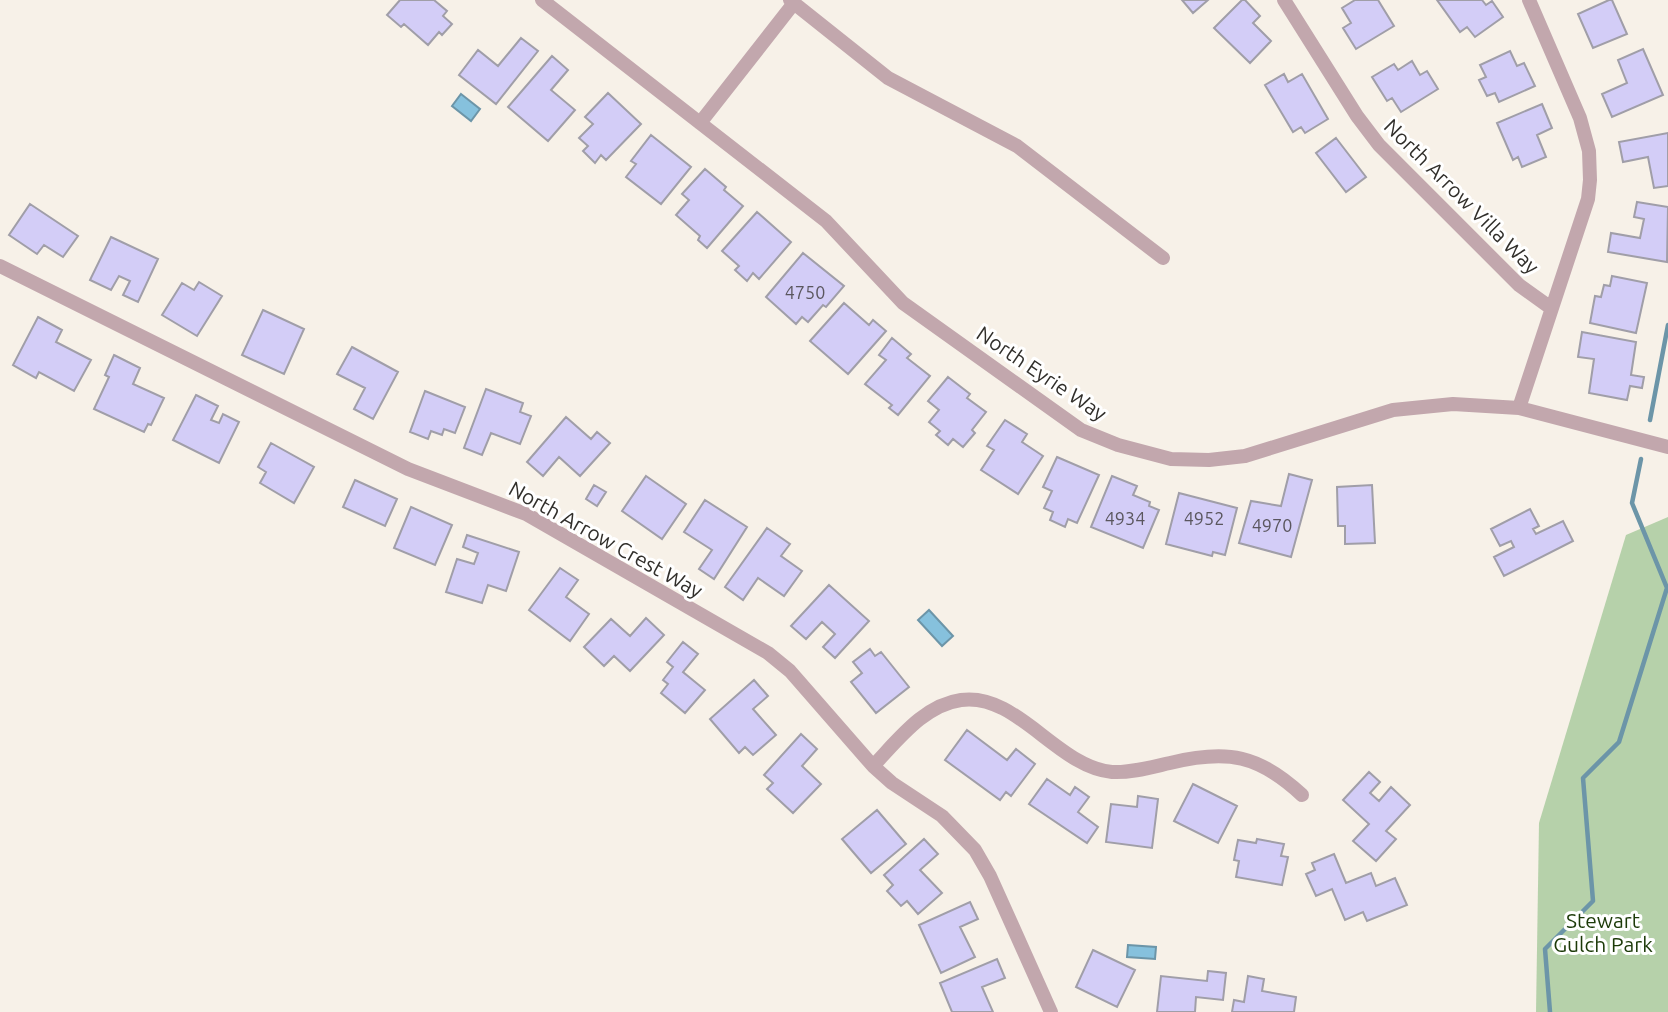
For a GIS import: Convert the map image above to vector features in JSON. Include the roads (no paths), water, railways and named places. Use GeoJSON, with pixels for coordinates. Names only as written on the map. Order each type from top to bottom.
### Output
{"type":"FeatureCollection","features":[{"type":"Feature","properties":{"kind":"street","name":"North Eyrie Way"},"geometry":{"type":"LineString","coordinates":[[542,0],[826,221],[903,303],[1081,430],[1118,445],[1171,459],[1209,460],[1245,456],[1393,410],[1453,404],[1518,408],[1668,447]]}},
{"type":"Feature","properties":{"kind":"street","name":"North Arrow Villa Way"},"geometry":{"type":"LineString","coordinates":[[1284,0],[1357,116],[1379,145],[1519,285],[1550,307]]}},
{"type":"Feature","properties":{"kind":"street"},"geometry":{"type":"LineString","coordinates":[[1518,408],[1588,199],[1590,180],[1589,151],[1580,118],[1529,0]]}},
{"type":"Feature","properties":{"kind":"street"},"geometry":{"type":"LineString","coordinates":[[700,123],[792,1],[888,78],[1017,146],[1163,258]]}},
{"type":"Feature","properties":{"kind":"street","name":"North Arrow Crest Way"},"geometry":{"type":"LineString","coordinates":[[0,267],[408,469],[526,514],[768,653],[790,671],[873,766],[892,783],[943,816],[975,850],[990,876],[1051,1012]]}},
{"type":"Feature","properties":{"kind":"street"},"geometry":{"type":"LineString","coordinates":[[873,766],[918,720],[944,703],[964,699],[1000,707],[1085,765],[1112,772],[1225,756],[1256,761],[1281,776],[1301,795]]}},
{"type":"Feature","properties":{"kind":"water"},"geometry":{"type":"Polygon","coordinates":[[[461,94],[480,109],[471,121],[452,106],[461,94]]]}},
{"type":"Feature","properties":{"kind":"water"},"geometry":{"type":"Polygon","coordinates":[[[929,610],[953,636],[942,646],[918,620],[929,610]]]}},
{"type":"Feature","properties":{"kind":"water"},"geometry":{"type":"Polygon","coordinates":[[[1128,945],[1156,947],[1155,959],[1127,957],[1128,945]]]}},
{"type":"Feature","properties":{"kind":"waterway"},"geometry":{"type":"LineString","coordinates":[[1650,420],[1668,325]]}},
{"type":"Feature","properties":{"kind":"waterway"},"geometry":{"type":"LineString","coordinates":[[1550,1012],[1545,949],[1593,901],[1583,778],[1619,742],[1667,588],[1632,503],[1641,459]]}},
{"type":"Feature","properties":{"kind":"park label","name":"Stewart Gulch Park"},"geometry":{"type":"Point","coordinates":[1603,932]}}]}
